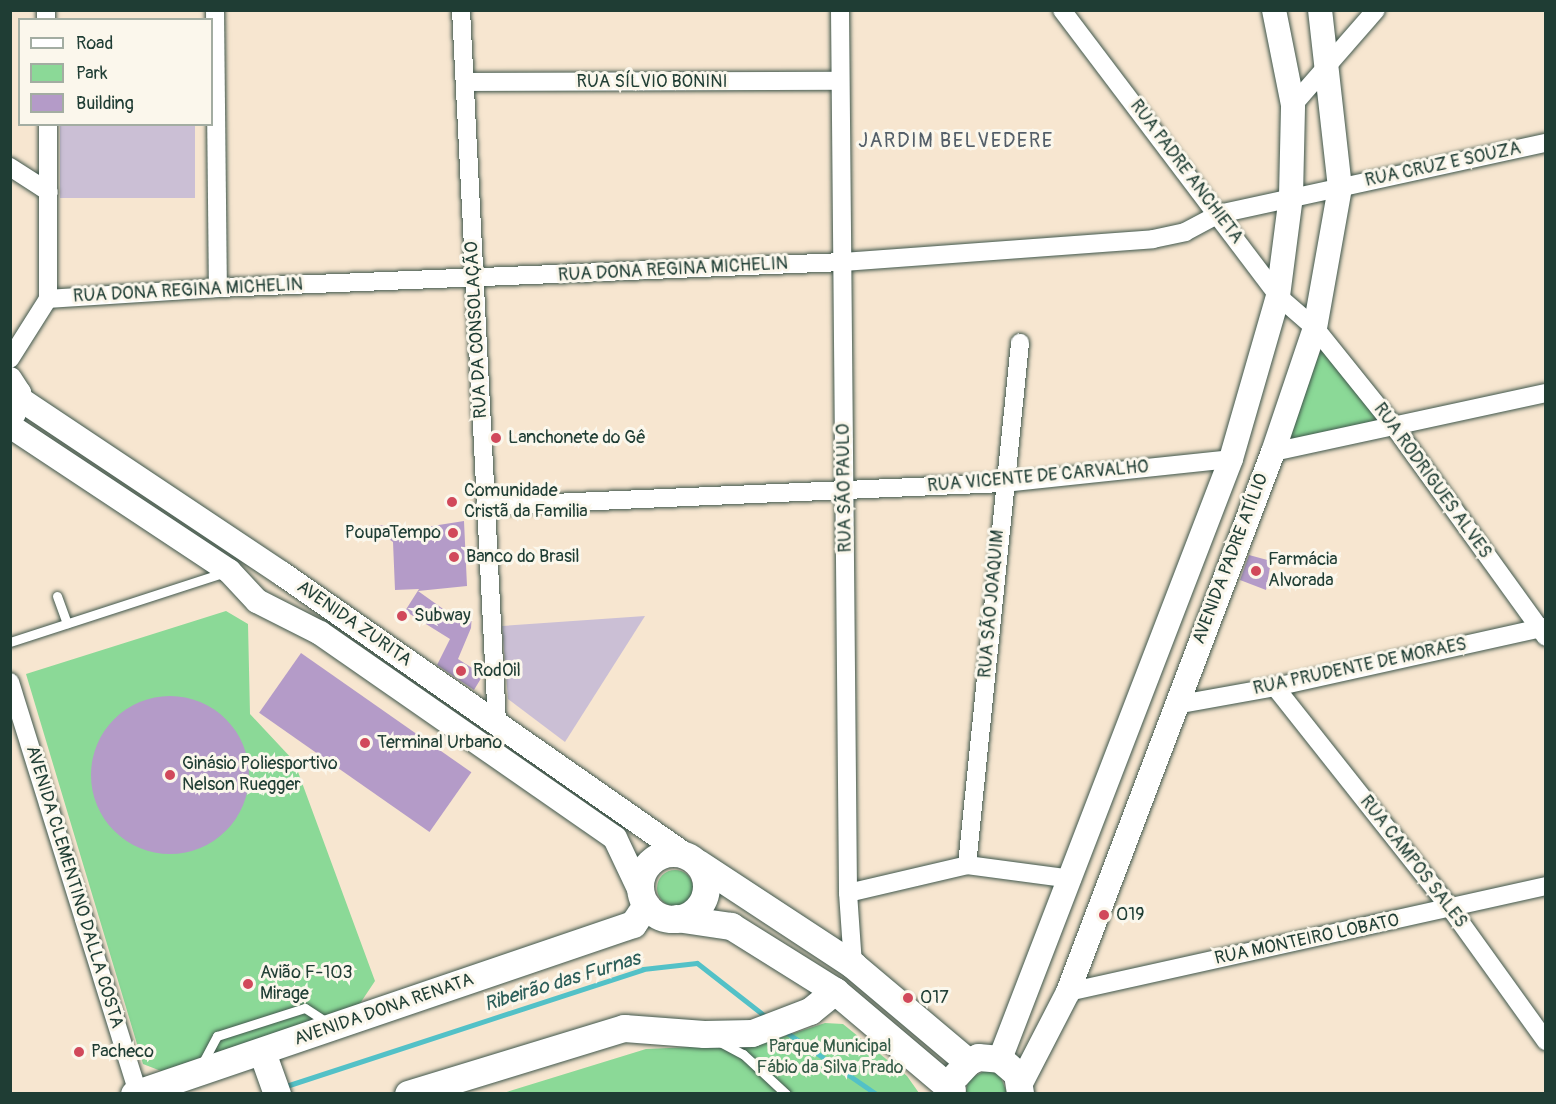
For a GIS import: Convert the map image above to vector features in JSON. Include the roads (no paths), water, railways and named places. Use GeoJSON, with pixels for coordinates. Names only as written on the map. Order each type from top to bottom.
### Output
{"type":"FeatureCollection","features":[{"type":"Feature","properties":{"kind":"main road"},"geometry":{"type":"LineString","coordinates":[[952,1092],[835,991],[731,926],[659,916],[640,907],[644,869],[652,860],[662,855],[691,859],[853,965],[968,1062]]}},
{"type":"Feature","properties":{"kind":"main road"},"geometry":{"type":"LineString","coordinates":[[676,918],[695,910],[706,892],[706,882],[691,859]]}},
{"type":"Feature","properties":{"kind":"main road","name":"AVENIDA DONA RENATA"},"geometry":{"type":"LineString","coordinates":[[136,1093],[198,1073],[269,1071],[335,1027],[640,907]]}},
{"type":"Feature","properties":{"kind":"main road"},"geometry":{"type":"LineString","coordinates":[[408,1094],[624,1028],[704,1034],[752,1033],[810,1011],[835,991]]}},
{"type":"Feature","properties":{"kind":"main road"},"geometry":{"type":"LineString","coordinates":[[952,1092],[954,1079],[968,1062],[989,1056],[1000,1059],[1017,1074],[1020,1089]]}},
{"type":"Feature","properties":{"kind":"street"},"geometry":{"type":"LineString","coordinates":[[215,10],[218,288]]}},
{"type":"Feature","properties":{"kind":"street","name":"RUA DA CONSOLAÇÃO"},"geometry":{"type":"LineString","coordinates":[[461,10],[497,722]]}},
{"type":"Feature","properties":{"kind":"street","name":"RUA SÃO PAULO"},"geometry":{"type":"LineString","coordinates":[[840,10],[848,893],[853,965]]}},
{"type":"Feature","properties":{"kind":"street","name":"RUA PADRE ANCHIETA"},"geometry":{"type":"LineString","coordinates":[[1062,10],[1219,213],[1278,296],[1315,328]]}},
{"type":"Feature","properties":{"kind":"street","name":"AVENIDA PADRE ATÍLIO"},"geometry":{"type":"LineString","coordinates":[[1000,1059],[1072,879],[1231,459],[1278,296],[1291,196],[1293,105],[1274,10]]}},
{"type":"Feature","properties":{"kind":"street","name":"AVENIDA PADRE ATÍLIO"},"geometry":{"type":"LineString","coordinates":[[1020,1089],[1068,992],[1175,705],[1273,452],[1315,328],[1340,188],[1320,10]]}},
{"type":"Feature","properties":{"kind":"street"},"geometry":{"type":"LineString","coordinates":[[1293,105],[1376,10]]}},
{"type":"Feature","properties":{"kind":"street","name":"RUA SÍLVIO BONINI"},"geometry":{"type":"LineString","coordinates":[[465,82],[840,81]]}},
{"type":"Feature","properties":{"kind":"street"},"geometry":{"type":"LineString","coordinates":[[10,359],[48,298],[48,126]]}},
{"type":"Feature","properties":{"kind":"street","name":"RUA CRUZ E SOUZA"},"geometry":{"type":"LineString","coordinates":[[1291,196],[1340,188],[1545,143]]}},
{"type":"Feature","properties":{"kind":"street"},"geometry":{"type":"LineString","coordinates":[[10,167],[49,192]]}},
{"type":"Feature","properties":{"kind":"street","name":"RUA DONA REGINA MICHELIN"},"geometry":{"type":"LineString","coordinates":[[48,298],[218,288],[475,280],[843,262],[1153,239],[1185,232],[1219,213],[1291,196]]}},
{"type":"Feature","properties":{"kind":"street","name":"RUA RODRIGUES ALVES"},"geometry":{"type":"LineString","coordinates":[[1315,328],[1393,425],[1543,630]]}},
{"type":"Feature","properties":{"kind":"street","name":"RUA SÃO JOAQUIM"},"geometry":{"type":"LineString","coordinates":[[967,865],[1003,483],[1020,343]]}},
{"type":"Feature","properties":{"kind":"street"},"geometry":{"type":"LineString","coordinates":[[1273,452],[1545,393]]}},
{"type":"Feature","properties":{"kind":"street","name":"AVENIDA ZURITA"},"geometry":{"type":"LineString","coordinates":[[14,398],[281,573],[691,859]]}},
{"type":"Feature","properties":{"kind":"street","name":"AVENIDA ZURITA"},"geometry":{"type":"LineString","coordinates":[[10,426],[229,571],[257,602],[320,633],[615,838],[640,907]]}},
{"type":"Feature","properties":{"kind":"street","name":"RUA VICENTE DE CARVALHO"},"geometry":{"type":"LineString","coordinates":[[485,506],[1003,483],[1231,459]]}},
{"type":"Feature","properties":{"kind":"street"},"geometry":{"type":"LineString","coordinates":[[257,602],[281,573]]}},
{"type":"Feature","properties":{"kind":"street","name":"RUA PRUDENTE DE MORAES"},"geometry":{"type":"LineString","coordinates":[[1175,705],[1275,687],[1543,630]]}},
{"type":"Feature","properties":{"kind":"street","name":"AVENIDA CLEMENTINO DALLA COSTA"},"geometry":{"type":"LineString","coordinates":[[10,682],[136,1093]]}},
{"type":"Feature","properties":{"kind":"street","name":"RUA CAMPOS SALES"},"geometry":{"type":"LineString","coordinates":[[1275,687],[1451,909],[1545,1041]]}},
{"type":"Feature","properties":{"kind":"street"},"geometry":{"type":"LineString","coordinates":[[848,893],[967,865],[1072,879]]}},
{"type":"Feature","properties":{"kind":"street","name":"RUA MONTEIRO LOBATO"},"geometry":{"type":"LineString","coordinates":[[1068,992],[1451,909],[1545,886]]}},
{"type":"Feature","properties":{"kind":"street"},"geometry":{"type":"LineString","coordinates":[[1024,997],[1068,992]]}},
{"type":"Feature","properties":{"kind":"lane"},"geometry":{"type":"LineString","coordinates":[[10,642],[229,571]]}},
{"type":"Feature","properties":{"kind":"lane"},"geometry":{"type":"LineString","coordinates":[[57,596],[67,623]]}},
{"type":"Feature","properties":{"kind":"lane"},"geometry":{"type":"LineString","coordinates":[[198,1073],[217,1036],[305,1008],[335,1027]]}},
{"type":"Feature","properties":{"kind":"lane"},"geometry":{"type":"LineString","coordinates":[[704,1034],[743,1054],[786,1094]]}},
{"type":"Feature","properties":{"kind":"waterway","name":"Ribeirão das Furnas"},"geometry":{"type":"LineString","coordinates":[[283,1087],[643,969],[697,963],[766,1017]]}},
{"type":"Feature","properties":{"kind":"waterway","name":"Ribeirão das Furnas"},"geometry":{"type":"LineString","coordinates":[[783,1030],[876,1094]]}},
{"type":"Feature","properties":{"kind":"place","name":"Lanchonete do Gê"},"geometry":{"type":"Point","coordinates":[496,438]}},
{"type":"Feature","properties":{"kind":"place","name":"Comunidade Cristã da Familia"},"geometry":{"type":"Point","coordinates":[452,502]}},
{"type":"Feature","properties":{"kind":"place","name":"PoupaTempo"},"geometry":{"type":"Point","coordinates":[453,533]}},
{"type":"Feature","properties":{"kind":"place","name":"Banco do Brasil"},"geometry":{"type":"Point","coordinates":[454,557]}},
{"type":"Feature","properties":{"kind":"place","name":"Farmácia Alvorada"},"geometry":{"type":"Point","coordinates":[1256,571]}},
{"type":"Feature","properties":{"kind":"place","name":"Subway"},"geometry":{"type":"Point","coordinates":[402,616]}},
{"type":"Feature","properties":{"kind":"place","name":"RodOil"},"geometry":{"type":"Point","coordinates":[461,671]}},
{"type":"Feature","properties":{"kind":"place","name":"Terminal Urbano"},"geometry":{"type":"Point","coordinates":[365,743]}},
{"type":"Feature","properties":{"kind":"place","name":"Ginásio Poliesportivo Nelson Ruegger"},"geometry":{"type":"Point","coordinates":[170,775]}},
{"type":"Feature","properties":{"kind":"place","name":"019"},"geometry":{"type":"Point","coordinates":[1104,915]}},
{"type":"Feature","properties":{"kind":"place","name":"Avião F-103 Mirage"},"geometry":{"type":"Point","coordinates":[248,984]}},
{"type":"Feature","properties":{"kind":"place","name":"017"},"geometry":{"type":"Point","coordinates":[908,998]}},
{"type":"Feature","properties":{"kind":"place","name":"Pacheco"},"geometry":{"type":"Point","coordinates":[79,1052]}},
{"type":"Feature","properties":{"kind":"district","name":"JARDIM BELVEDERE"},"geometry":{"type":"Point","coordinates":[956,140]}},
{"type":"Feature","properties":{"kind":"park label","name":"Parque Municipal Fábio da Silva Prado"},"geometry":{"type":"Point","coordinates":[830,1058]}}]}
